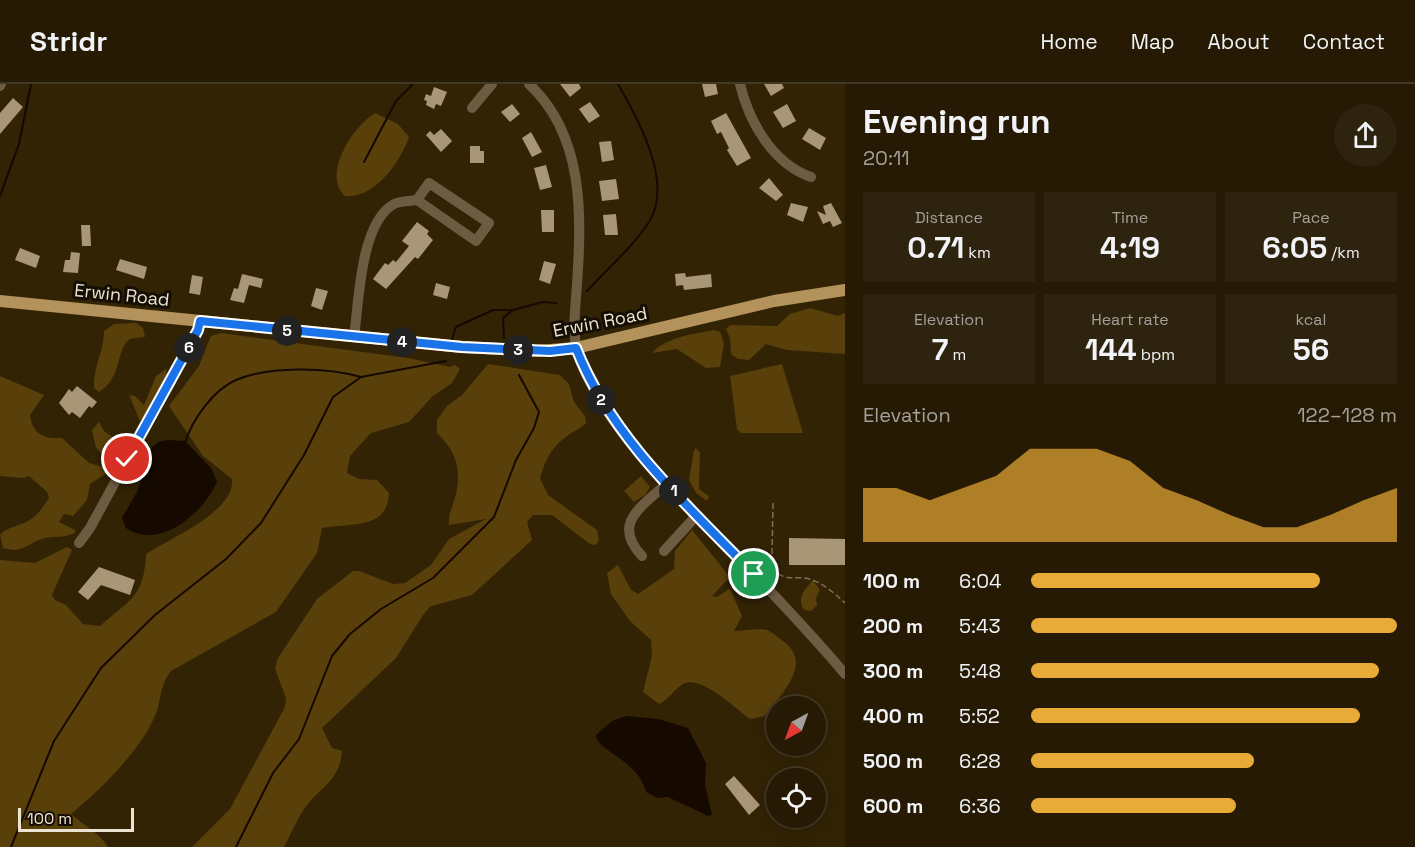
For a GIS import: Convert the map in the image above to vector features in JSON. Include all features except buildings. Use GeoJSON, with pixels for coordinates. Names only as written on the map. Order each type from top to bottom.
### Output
{"type":"FeatureCollection","features":[{"type":"Feature","properties":{"kind":"main road","name":"Erwin Road"},"geometry":{"type":"LineString","coordinates":[[0,301],[354,337],[494,349],[550,351],[576,348],[774,301],[845,290]]}},
{"type":"Feature","properties":{"kind":"street"},"geometry":{"type":"LineString","coordinates":[[472,108],[492,84]]}},
{"type":"Feature","properties":{"kind":"street"},"geometry":{"type":"LineString","coordinates":[[529,84],[563,132],[576,179],[580,245],[573,337],[576,348],[607,411],[667,483],[845,674]]}},
{"type":"Feature","properties":{"kind":"street"},"geometry":{"type":"LineString","coordinates":[[740,84],[758,128],[773,150],[789,167],[811,177]]}},
{"type":"Feature","properties":{"kind":"street"},"geometry":{"type":"LineString","coordinates":[[354,337],[366,248],[372,229],[394,204],[417,200],[476,241],[489,223],[429,183],[417,200]]}},
{"type":"Feature","properties":{"kind":"street"},"geometry":{"type":"LineString","coordinates":[[79,543],[90,528],[173,378],[198,330],[200,321]]}},
{"type":"Feature","properties":{"kind":"street"},"geometry":{"type":"LineString","coordinates":[[642,556],[632,546],[627,535],[628,525],[667,483]]}},
{"type":"Feature","properties":{"kind":"street"},"geometry":{"type":"LineString","coordinates":[[664,551],[697,515]]}},
{"type":"Feature","properties":{"kind":"path"},"geometry":{"type":"LineString","coordinates":[[773,503],[772,554],[777,573],[791,579],[803,578],[815,581],[845,603]]}},
{"type":"Feature","properties":{"kind":"shaded area"},"geometry":{"type":"Polygon","coordinates":[[[375,113],[398,124],[409,137],[400,157],[385,177],[367,191],[345,196],[339,187],[338,164],[350,139],[358,128],[375,113]]]}},
{"type":"Feature","properties":{"kind":"shaded area"},"geometry":{"type":"Polygon","coordinates":[[[810,308],[838,316],[845,313],[845,354],[787,350],[766,344],[749,360],[738,359],[731,354],[730,338],[726,329],[730,325],[777,326],[790,314],[810,308]]]}},
{"type":"Feature","properties":{"kind":"shaded area"},"geometry":{"type":"Polygon","coordinates":[[[136,323],[143,328],[145,337],[130,339],[126,343],[112,380],[99,392],[94,388],[94,380],[104,331],[114,324],[136,323]]]}},
{"type":"Feature","properties":{"kind":"shaded area"},"geometry":{"type":"Polygon","coordinates":[[[714,330],[720,332],[724,343],[720,367],[706,368],[677,349],[652,353],[672,340],[714,330]]]}},
{"type":"Feature","properties":{"kind":"shaded area"},"geometry":{"type":"Polygon","coordinates":[[[221,333],[408,358],[450,367],[455,365],[460,369],[452,383],[433,396],[409,422],[371,433],[350,456],[347,473],[359,479],[377,480],[389,493],[387,505],[382,513],[366,523],[322,528],[317,553],[276,612],[171,671],[167,676],[154,718],[139,744],[106,782],[71,814],[96,833],[108,847],[0,847],[0,560],[35,563],[67,547],[72,550],[52,595],[55,600],[66,605],[83,624],[100,626],[134,596],[142,580],[146,554],[213,513],[230,491],[232,479],[203,456],[169,406],[199,366],[211,336],[221,333]]]}},
{"type":"Feature","properties":{"kind":"shaded area"},"geometry":{"type":"Polygon","coordinates":[[[488,364],[560,375],[569,384],[574,402],[585,416],[586,423],[556,445],[546,460],[540,478],[548,495],[597,530],[599,540],[596,545],[590,544],[552,515],[533,515],[527,522],[532,540],[472,595],[431,606],[396,658],[322,728],[332,748],[342,751],[341,761],[334,776],[304,810],[284,847],[192,847],[230,809],[285,707],[286,698],[275,669],[278,658],[317,599],[353,571],[359,571],[393,584],[405,583],[431,565],[449,539],[486,519],[449,525],[457,488],[458,471],[449,447],[437,433],[437,420],[447,406],[462,395],[488,364]]]}},
{"type":"Feature","properties":{"kind":"shaded area"},"geometry":{"type":"Polygon","coordinates":[[[782,364],[803,433],[741,433],[737,429],[730,376],[782,364]]]}},
{"type":"Feature","properties":{"kind":"shaded area"},"geometry":{"type":"Polygon","coordinates":[[[166,369],[167,376],[163,390],[150,411],[140,421],[129,395],[135,396],[144,405],[156,376],[166,369]]]}},
{"type":"Feature","properties":{"kind":"shaded area"},"geometry":{"type":"Polygon","coordinates":[[[0,376],[44,395],[30,415],[31,422],[40,434],[50,438],[62,438],[89,463],[104,467],[108,472],[90,484],[87,500],[73,516],[64,514],[59,522],[75,530],[75,533],[45,538],[16,550],[3,548],[0,535],[33,517],[49,498],[47,492],[29,476],[23,478],[0,476],[0,376]]]}},
{"type":"Feature","properties":{"kind":"shaded area"},"geometry":{"type":"Polygon","coordinates":[[[99,422],[104,431],[114,438],[107,454],[101,453],[96,448],[92,430],[99,422]]]}},
{"type":"Feature","properties":{"kind":"shaded area"},"geometry":{"type":"Polygon","coordinates":[[[185,441],[211,468],[217,482],[202,506],[179,525],[166,532],[153,535],[139,534],[126,528],[122,518],[137,492],[152,447],[158,442],[185,441]]]}},
{"type":"Feature","properties":{"kind":"shaded area"},"geometry":{"type":"Polygon","coordinates":[[[696,448],[700,453],[699,489],[709,496],[707,501],[696,493],[689,480],[696,448]]]}},
{"type":"Feature","properties":{"kind":"shaded area"},"geometry":{"type":"Polygon","coordinates":[[[641,476],[650,487],[645,495],[634,502],[624,491],[641,476]]]}},
{"type":"Feature","properties":{"kind":"shaded area"},"geometry":{"type":"Polygon","coordinates":[[[692,530],[730,577],[712,596],[717,597],[729,589],[731,591],[742,616],[734,631],[767,630],[792,650],[796,659],[792,678],[780,696],[766,696],[765,716],[750,719],[708,688],[690,682],[683,684],[659,704],[643,692],[652,656],[651,640],[630,621],[611,594],[607,573],[618,565],[631,590],[638,594],[674,569],[675,551],[692,530]]]}},
{"type":"Feature","properties":{"kind":"shaded area"},"geometry":{"type":"Polygon","coordinates":[[[813,580],[820,590],[816,598],[817,605],[811,611],[804,610],[801,598],[813,580]]]}},
{"type":"Feature","properties":{"kind":"shaded area"},"geometry":{"type":"Polygon","coordinates":[[[627,716],[658,719],[688,728],[706,763],[705,785],[712,815],[708,816],[668,797],[658,798],[646,792],[635,771],[598,741],[596,735],[612,721],[627,716]]]}},
{"type":"Feature","properties":{"kind":"waterway"},"geometry":{"type":"LineString","coordinates":[[0,196],[19,144],[31,84]]}},
{"type":"Feature","properties":{"kind":"waterway"},"geometry":{"type":"LineString","coordinates":[[364,162],[396,101],[413,84]]}},
{"type":"Feature","properties":{"kind":"waterway"},"geometry":{"type":"LineString","coordinates":[[587,291],[635,240],[649,222],[656,206],[658,189],[650,152],[635,115],[618,84]]}},
{"type":"Feature","properties":{"kind":"waterway"},"geometry":{"type":"LineString","coordinates":[[452,339],[456,327],[493,310],[513,310],[543,302],[556,303]]}},
{"type":"Feature","properties":{"kind":"waterway"},"geometry":{"type":"LineString","coordinates":[[504,338],[503,318],[513,310]]}},
{"type":"Feature","properties":{"kind":"waterway"},"geometry":{"type":"LineString","coordinates":[[11,847],[54,741],[101,668],[155,615],[226,559],[261,523],[304,455],[333,397],[361,377],[446,361]]}},
{"type":"Feature","properties":{"kind":"waterway"},"geometry":{"type":"LineString","coordinates":[[185,443],[204,407],[219,391],[236,380],[250,375],[281,370],[331,371],[361,377]]}},
{"type":"Feature","properties":{"kind":"waterway"},"geometry":{"type":"LineString","coordinates":[[236,847],[273,773],[299,739],[332,656],[350,634],[381,609],[433,578],[494,517],[516,460],[534,428],[539,412],[519,375]]}},
{"type":"Feature","properties":{"kind":"route"},"geometry":{"type":"LineString","coordinates":[[127,459],[173,378],[198,330],[200,321],[462,347],[550,351],[576,348],[594,390],[607,411],[667,483],[754,574]]}}]}
